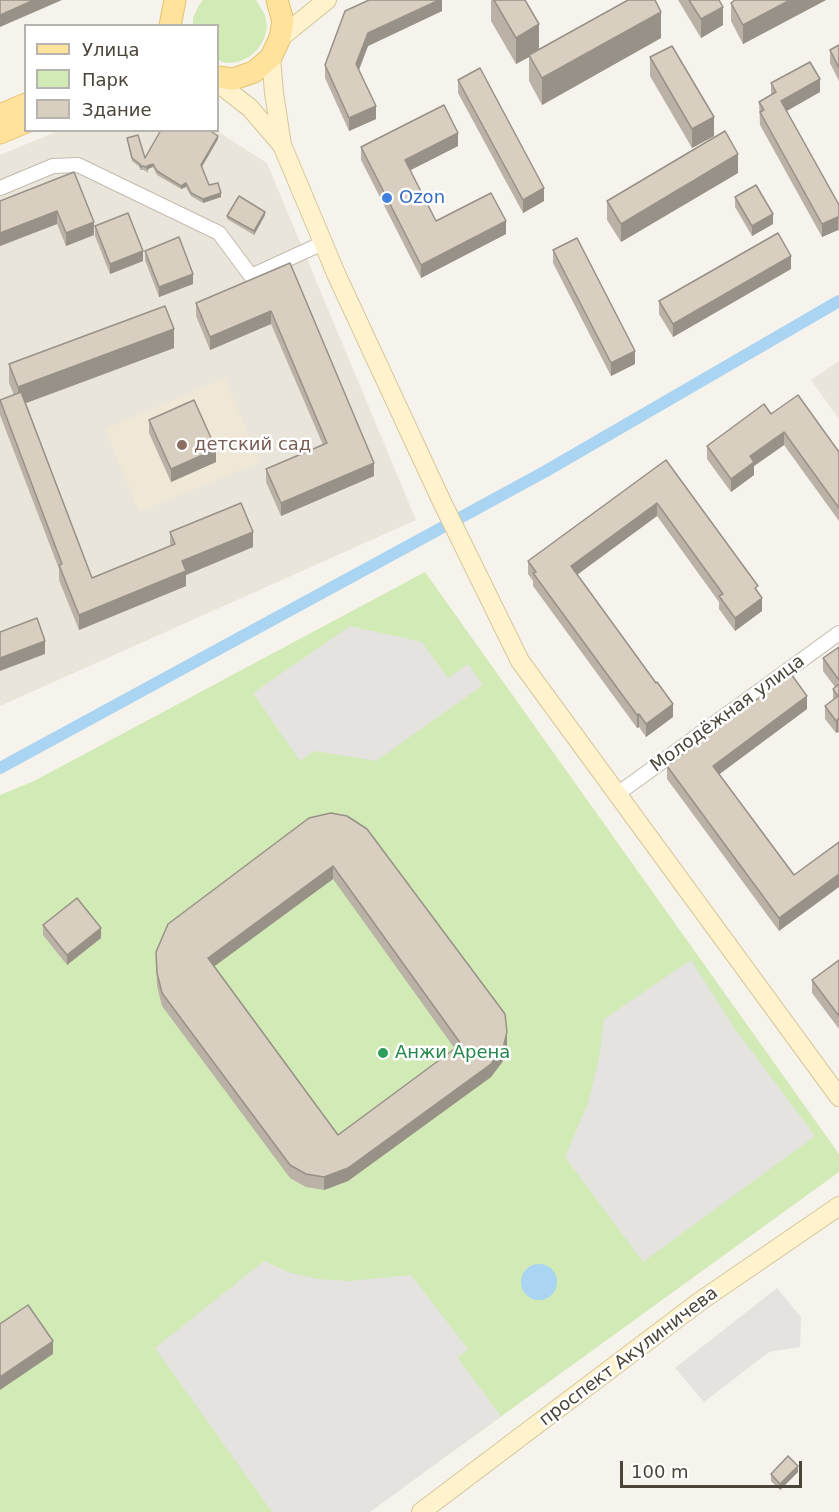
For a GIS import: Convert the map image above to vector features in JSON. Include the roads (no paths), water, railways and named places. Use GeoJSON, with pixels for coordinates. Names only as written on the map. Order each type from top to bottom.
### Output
{"type":"FeatureCollection","features":[{"type":"Feature","properties":{"kind":"main road"},"geometry":{"type":"LineString","coordinates":[[219,77],[232,79],[254,72],[276,47],[283,21],[278,0]]}},
{"type":"Feature","properties":{"kind":"main road"},"geometry":{"type":"LineString","coordinates":[[170,24],[174,1]]}},
{"type":"Feature","properties":{"kind":"main road"},"geometry":{"type":"LineString","coordinates":[[0,115],[24,105]]}},
{"type":"Feature","properties":{"kind":"main road"},"geometry":{"type":"LineString","coordinates":[[0,133],[24,123]]}},
{"type":"Feature","properties":{"kind":"street"},"geometry":{"type":"LineString","coordinates":[[327,0],[276,47],[274,93],[282,145],[323,243],[442,502],[520,661],[839,1097]]}},
{"type":"Feature","properties":{"kind":"street"},"geometry":{"type":"LineString","coordinates":[[219,84],[250,108],[282,145]]}},
{"type":"Feature","properties":{"kind":"street"},"geometry":{"type":"LineString","coordinates":[[0,188],[54,166],[78,165],[219,233],[251,276],[323,243]]}},
{"type":"Feature","properties":{"kind":"street","name":"Молодёжная улица"},"geometry":{"type":"LineString","coordinates":[[616,795],[839,633]]}},
{"type":"Feature","properties":{"kind":"street","name":"проспект Акулиничева"},"geometry":{"type":"LineString","coordinates":[[421,1512],[699,1302],[839,1206]]}},
{"type":"Feature","properties":{"kind":"water"},"geometry":{"type":"Polygon","coordinates":[[[539,1264],[552,1269],[557,1282],[552,1295],[539,1300],[526,1295],[521,1282],[526,1269],[539,1264]]]}},
{"type":"Feature","properties":{"kind":"waterway"},"geometry":{"type":"LineString","coordinates":[[0,768],[546,471],[839,301]]}},
{"type":"Feature","properties":{"kind":"place","name":"Ozon"},"geometry":{"type":"Point","coordinates":[387,198]}},
{"type":"Feature","properties":{"kind":"place","name":"детский сад"},"geometry":{"type":"Point","coordinates":[182,445]}},
{"type":"Feature","properties":{"kind":"place","name":"Анжи Арена"},"geometry":{"type":"Point","coordinates":[383,1053]}}]}
